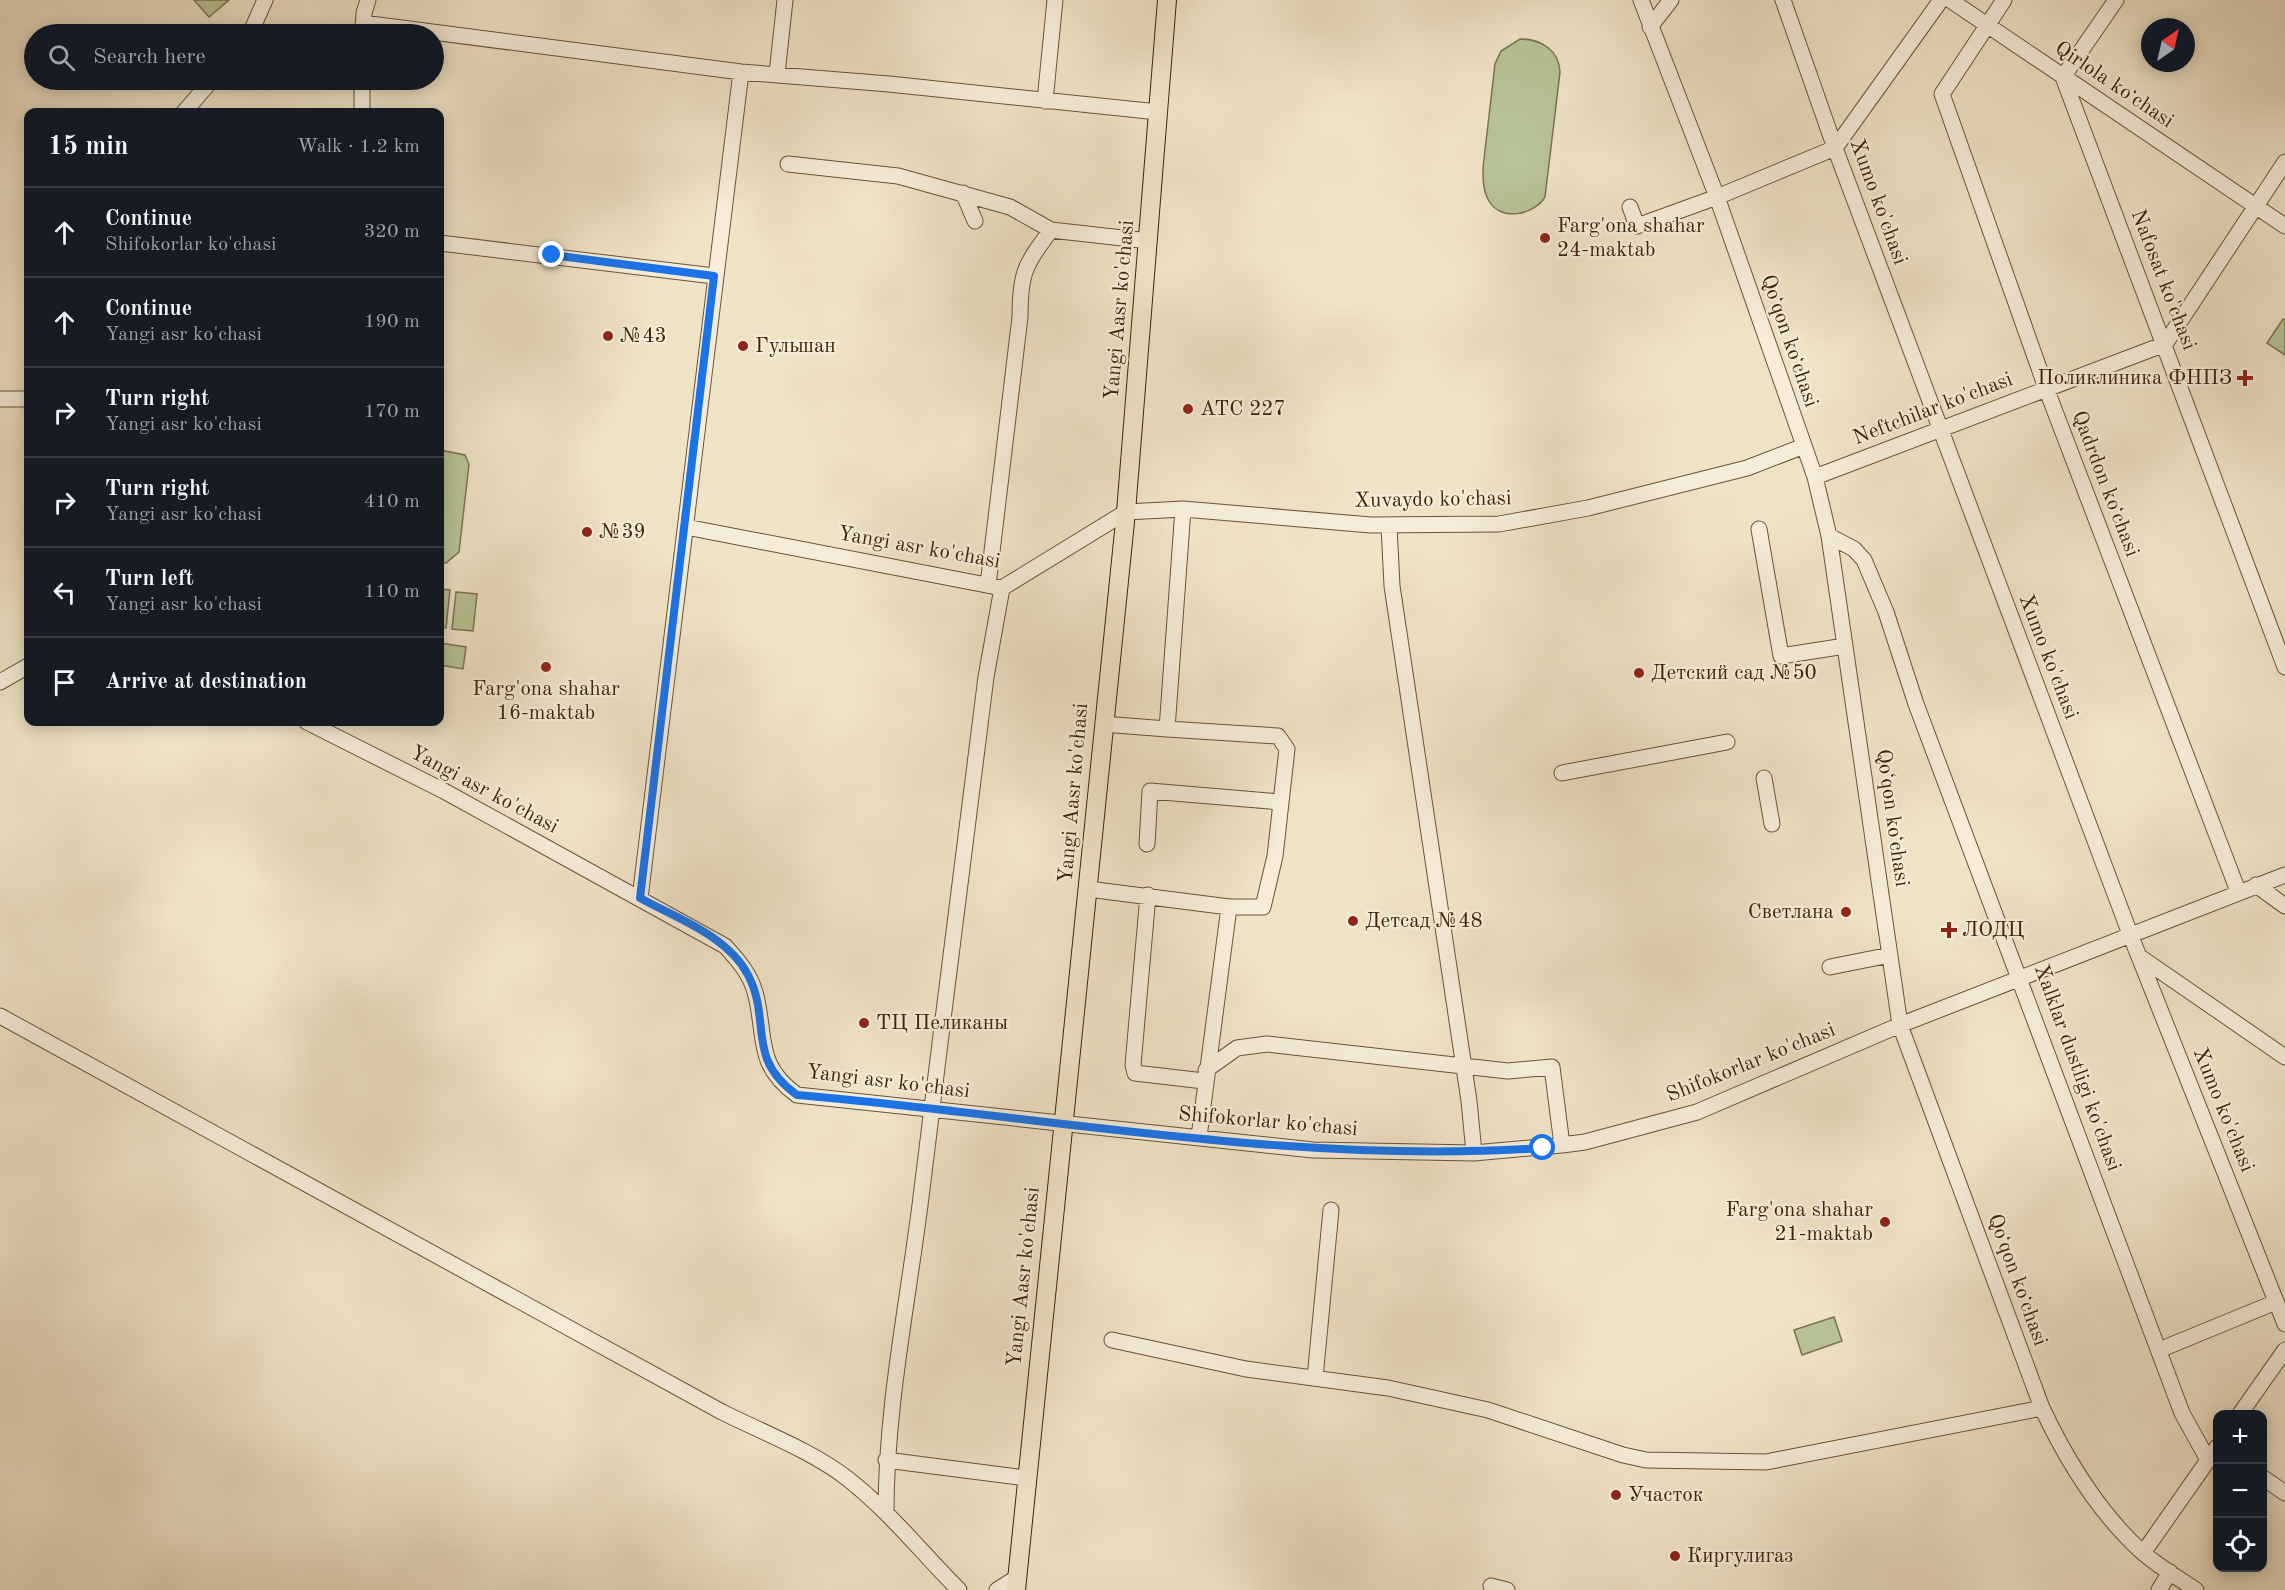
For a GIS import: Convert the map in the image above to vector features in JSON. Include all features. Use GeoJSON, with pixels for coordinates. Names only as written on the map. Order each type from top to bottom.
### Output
{"type":"FeatureCollection","features":[{"type":"Feature","properties":{"kind":"main road","name":"Yangi Aasr ko'chasi"},"geometry":{"type":"LineString","coordinates":[[1016,1584],[1126,512],[1167,0]]}},
{"type":"Feature","properties":{"kind":"street"},"geometry":{"type":"LineString","coordinates":[[254,24],[265,0]]}},
{"type":"Feature","properties":{"kind":"street"},"geometry":{"type":"LineString","coordinates":[[364,24],[368,0]]}},
{"type":"Feature","properties":{"kind":"street"},"geometry":{"type":"LineString","coordinates":[[777,74],[785,0]]}},
{"type":"Feature","properties":{"kind":"street"},"geometry":{"type":"LineString","coordinates":[[1044,101],[1055,0]]}},
{"type":"Feature","properties":{"kind":"street","name":"Qoʻqon koʻchasi"},"geometry":{"type":"LineString","coordinates":[[1641,0],[1717,197],[1815,477],[1829,536],[1900,1025],[2042,1408],[2064,1454],[2098,1504],[2143,1553],[2196,1590]]}},
{"type":"Feature","properties":{"kind":"street"},"geometry":{"type":"LineString","coordinates":[[1650,27],[1671,0]]}},
{"type":"Feature","properties":{"kind":"street","name":"Xumo ko'chasi"},"geometry":{"type":"LineString","coordinates":[[1783,0],[1835,148],[2130,934],[2285,1324]]}},
{"type":"Feature","properties":{"kind":"street"},"geometry":{"type":"LineString","coordinates":[[1630,207],[1638,226],[1717,197],[1835,148],[1941,0]]}},
{"type":"Feature","properties":{"kind":"street","name":"Qirlola koʻchasi"},"geometry":{"type":"LineString","coordinates":[[1950,0],[2285,226]]}},
{"type":"Feature","properties":{"kind":"street","name":"Qadrdon koʻchasi"},"geometry":{"type":"LineString","coordinates":[[2004,0],[1942,94],[2046,388],[2238,891]]}},
{"type":"Feature","properties":{"kind":"street"},"geometry":{"type":"LineString","coordinates":[[2063,77],[2116,0]]}},
{"type":"Feature","properties":{"kind":"street"},"geometry":{"type":"LineString","coordinates":[[444,38],[741,72],[1158,112]]}},
{"type":"Feature","properties":{"kind":"street"},"geometry":{"type":"LineString","coordinates":[[640,898],[672,617],[687,527],[714,276],[741,72]]}},
{"type":"Feature","properties":{"kind":"street","name":"Nafosat ko'chasi"},"geometry":{"type":"LineString","coordinates":[[2063,77],[2285,667]]}},
{"type":"Feature","properties":{"kind":"street"},"geometry":{"type":"LineString","coordinates":[[188,108],[203,90]]}},
{"type":"Feature","properties":{"kind":"street"},"geometry":{"type":"LineString","coordinates":[[362,90],[362,108]]}},
{"type":"Feature","properties":{"kind":"street"},"geometry":{"type":"LineString","coordinates":[[2164,344],[2285,162]]}},
{"type":"Feature","properties":{"kind":"street"},"geometry":{"type":"LineString","coordinates":[[788,164],[898,176],[1010,207],[1051,230],[1149,241]]}},
{"type":"Feature","properties":{"kind":"street"},"geometry":{"type":"LineString","coordinates":[[963,193],[975,221]]}},
{"type":"Feature","properties":{"kind":"street"},"geometry":{"type":"LineString","coordinates":[[886,1512],[886,1460],[986,677],[1020,317],[1020,282],[1025,267],[1051,230]]}},
{"type":"Feature","properties":{"kind":"street"},"geometry":{"type":"LineString","coordinates":[[444,243],[714,276]]}},
{"type":"Feature","properties":{"kind":"street","name":"Neftchilar ko'chasi"},"geometry":{"type":"LineString","coordinates":[[1815,477],[2164,344]]}},
{"type":"Feature","properties":{"kind":"street"},"geometry":{"type":"LineString","coordinates":[[0,399],[24,399]]}},
{"type":"Feature","properties":{"kind":"street","name":"Xuvaydo ko'chasi"},"geometry":{"type":"LineString","coordinates":[[1126,512],[1183,508],[1389,526],[1499,524],[1588,508],[1747,468],[1804,446]]}},
{"type":"Feature","properties":{"kind":"street"},"geometry":{"type":"LineString","coordinates":[[1167,729],[1183,508]]}},
{"type":"Feature","properties":{"kind":"street","name":"Yangi asr ko'chasi"},"geometry":{"type":"LineString","coordinates":[[687,527],[995,586],[1126,512]]}},
{"type":"Feature","properties":{"kind":"street"},"geometry":{"type":"LineString","coordinates":[[1389,526],[1392,586],[1474,1153]]}},
{"type":"Feature","properties":{"kind":"street"},"geometry":{"type":"LineString","coordinates":[[1759,529],[1781,656],[1845,646]]}},
{"type":"Feature","properties":{"kind":"street","name":"Xalklar dustligi ko'chasi"},"geometry":{"type":"LineString","coordinates":[[1829,536],[1854,549],[1864,560],[1886,612],[1916,704],[2182,1413],[2208,1460]]}},
{"type":"Feature","properties":{"kind":"street"},"geometry":{"type":"LineString","coordinates":[[0,682],[24,668]]}},
{"type":"Feature","properties":{"kind":"street"},"geometry":{"type":"LineString","coordinates":[[1088,889],[1229,907],[1263,908],[1275,856],[1287,749],[1278,736],[1103,724]]}},
{"type":"Feature","properties":{"kind":"street","name":"Yangi asr ko'chasi"},"geometry":{"type":"LineString","coordinates":[[315,726],[444,791],[725,946],[738,961],[755,992],[761,1042],[767,1063],[784,1085],[797,1095],[1062,1122]]}},
{"type":"Feature","properties":{"kind":"street"},"geometry":{"type":"LineString","coordinates":[[1562,773],[1726,742]]}},
{"type":"Feature","properties":{"kind":"street"},"geometry":{"type":"LineString","coordinates":[[1764,778],[1772,824]]}},
{"type":"Feature","properties":{"kind":"street"},"geometry":{"type":"LineString","coordinates":[[1147,844],[1150,791],[1280,802]]}},
{"type":"Feature","properties":{"kind":"street","name":"Shifokorlar ko'chasi"},"geometry":{"type":"LineString","coordinates":[[1062,1122],[1313,1150],[1474,1153],[1586,1142],[1697,1112],[1900,1025],[2285,874]]}},
{"type":"Feature","properties":{"kind":"street"},"geometry":{"type":"LineString","coordinates":[[2256,885],[2285,906]]}},
{"type":"Feature","properties":{"kind":"street"},"geometry":{"type":"LineString","coordinates":[[1148,895],[1133,1065],[1135,1072],[1205,1076],[1237,1048],[1267,1044],[1508,1071],[1552,1067],[1562,1145]]}},
{"type":"Feature","properties":{"kind":"street"},"geometry":{"type":"LineString","coordinates":[[1198,1137],[1229,907]]}},
{"type":"Feature","properties":{"kind":"street"},"geometry":{"type":"LineString","coordinates":[[1830,967],[1890,955]]}},
{"type":"Feature","properties":{"kind":"street"},"geometry":{"type":"LineString","coordinates":[[2140,957],[2285,1057]]}},
{"type":"Feature","properties":{"kind":"street"},"geometry":{"type":"LineString","coordinates":[[0,1016],[722,1412],[825,1464],[847,1478],[886,1512],[956,1587],[972,1590]]}},
{"type":"Feature","properties":{"kind":"street"},"geometry":{"type":"LineString","coordinates":[[1315,1378],[1331,1210]]}},
{"type":"Feature","properties":{"kind":"street"},"geometry":{"type":"LineString","coordinates":[[2159,1350],[2276,1302]]}},
{"type":"Feature","properties":{"kind":"street"},"geometry":{"type":"LineString","coordinates":[[1112,1340],[1246,1369],[1388,1388],[1494,1412],[1646,1460],[1766,1462],[2042,1408]]}},
{"type":"Feature","properties":{"kind":"street"},"geometry":{"type":"LineString","coordinates":[[2243,1410],[2285,1350]]}},
{"type":"Feature","properties":{"kind":"street"},"geometry":{"type":"LineString","coordinates":[[2143,1553],[2213,1452]]}},
{"type":"Feature","properties":{"kind":"street"},"geometry":{"type":"LineString","coordinates":[[886,1460],[1026,1478]]}},
{"type":"Feature","properties":{"kind":"street"},"geometry":{"type":"LineString","coordinates":[[2267,1480],[2285,1493]]}},
{"type":"Feature","properties":{"kind":"street"},"geometry":{"type":"LineString","coordinates":[[2159,1590],[2170,1572]]}},
{"type":"Feature","properties":{"kind":"street"},"geometry":{"type":"LineString","coordinates":[[998,1590],[1016,1584]]}},
{"type":"Feature","properties":{"kind":"street"},"geometry":{"type":"LineString","coordinates":[[1491,1586],[1508,1590]]}},
{"type":"Feature","properties":{"kind":"green space"},"geometry":{"type":"Polygon","coordinates":[[[194,0],[229,0],[209,17],[194,0]]]}},
{"type":"Feature","properties":{"kind":"green space"},"geometry":{"type":"Polygon","coordinates":[[[1520,39],[1535,41],[1548,47],[1559,64],[1560,72],[1545,197],[1526,212],[1509,214],[1494,208],[1489,201],[1484,189],[1483,168],[1495,64],[1501,51],[1520,39]]]}},
{"type":"Feature","properties":{"kind":"green space"},"geometry":{"type":"Polygon","coordinates":[[[2283,319],[2285,320],[2285,355],[2267,343],[2283,319]]]}},
{"type":"Feature","properties":{"kind":"green space"},"geometry":{"type":"Polygon","coordinates":[[[444,451],[465,455],[469,464],[459,552],[444,563],[444,451]]]}},
{"type":"Feature","properties":{"kind":"green space"},"geometry":{"type":"Polygon","coordinates":[[[444,589],[450,590],[446,628],[444,628],[444,589]]]}},
{"type":"Feature","properties":{"kind":"green space"},"geometry":{"type":"Polygon","coordinates":[[[456,592],[477,594],[473,631],[452,629],[456,592]]]}},
{"type":"Feature","properties":{"kind":"green space"},"geometry":{"type":"Polygon","coordinates":[[[444,644],[466,647],[463,669],[444,666],[444,644]]]}},
{"type":"Feature","properties":{"kind":"green space"},"geometry":{"type":"Polygon","coordinates":[[[1834,1317],[1842,1341],[1802,1355],[1794,1330],[1834,1317]]]}},
{"type":"Feature","properties":{"kind":"place","name":"Farg'ona shahar 24-maktab"},"geometry":{"type":"Point","coordinates":[1545,238]}},
{"type":"Feature","properties":{"kind":"place","name":"№43"},"geometry":{"type":"Point","coordinates":[608,336]}},
{"type":"Feature","properties":{"kind":"place","name":"Гульшан"},"geometry":{"type":"Point","coordinates":[743,346]}},
{"type":"Feature","properties":{"kind":"place","name":"Поликлиника ФНПЗ"},"geometry":{"type":"Point","coordinates":[2245,378]}},
{"type":"Feature","properties":{"kind":"place","name":"АТС 227"},"geometry":{"type":"Point","coordinates":[1188,409]}},
{"type":"Feature","properties":{"kind":"place","name":"№39"},"geometry":{"type":"Point","coordinates":[587,532]}},
{"type":"Feature","properties":{"kind":"place","name":"Farg'ona shahar 16-maktab"},"geometry":{"type":"Point","coordinates":[546,667]}},
{"type":"Feature","properties":{"kind":"place","name":"Детский сад №50"},"geometry":{"type":"Point","coordinates":[1639,673]}},
{"type":"Feature","properties":{"kind":"place","name":"Светлана"},"geometry":{"type":"Point","coordinates":[1846,912]}},
{"type":"Feature","properties":{"kind":"place","name":"Детсад №48"},"geometry":{"type":"Point","coordinates":[1353,921]}},
{"type":"Feature","properties":{"kind":"place","name":"ЛОДЦ"},"geometry":{"type":"Point","coordinates":[1949,930]}},
{"type":"Feature","properties":{"kind":"place","name":"ТЦ Пеликаны"},"geometry":{"type":"Point","coordinates":[864,1023]}},
{"type":"Feature","properties":{"kind":"place","name":"Farg'ona shahar 21-maktab"},"geometry":{"type":"Point","coordinates":[1885,1222]}},
{"type":"Feature","properties":{"kind":"place","name":"Участок"},"geometry":{"type":"Point","coordinates":[1616,1495]}},
{"type":"Feature","properties":{"kind":"place","name":"Киргулигаз"},"geometry":{"type":"Point","coordinates":[1675,1556]}},
{"type":"Feature","properties":{"kind":"route"},"geometry":{"type":"LineString","coordinates":[[552,255],[714,276],[687,527],[675,594],[640,898],[725,946],[738,961],[748,974],[755,992],[761,1042],[767,1063],[784,1085],[797,1095],[1313,1150],[1474,1153],[1543,1148]]}}]}
